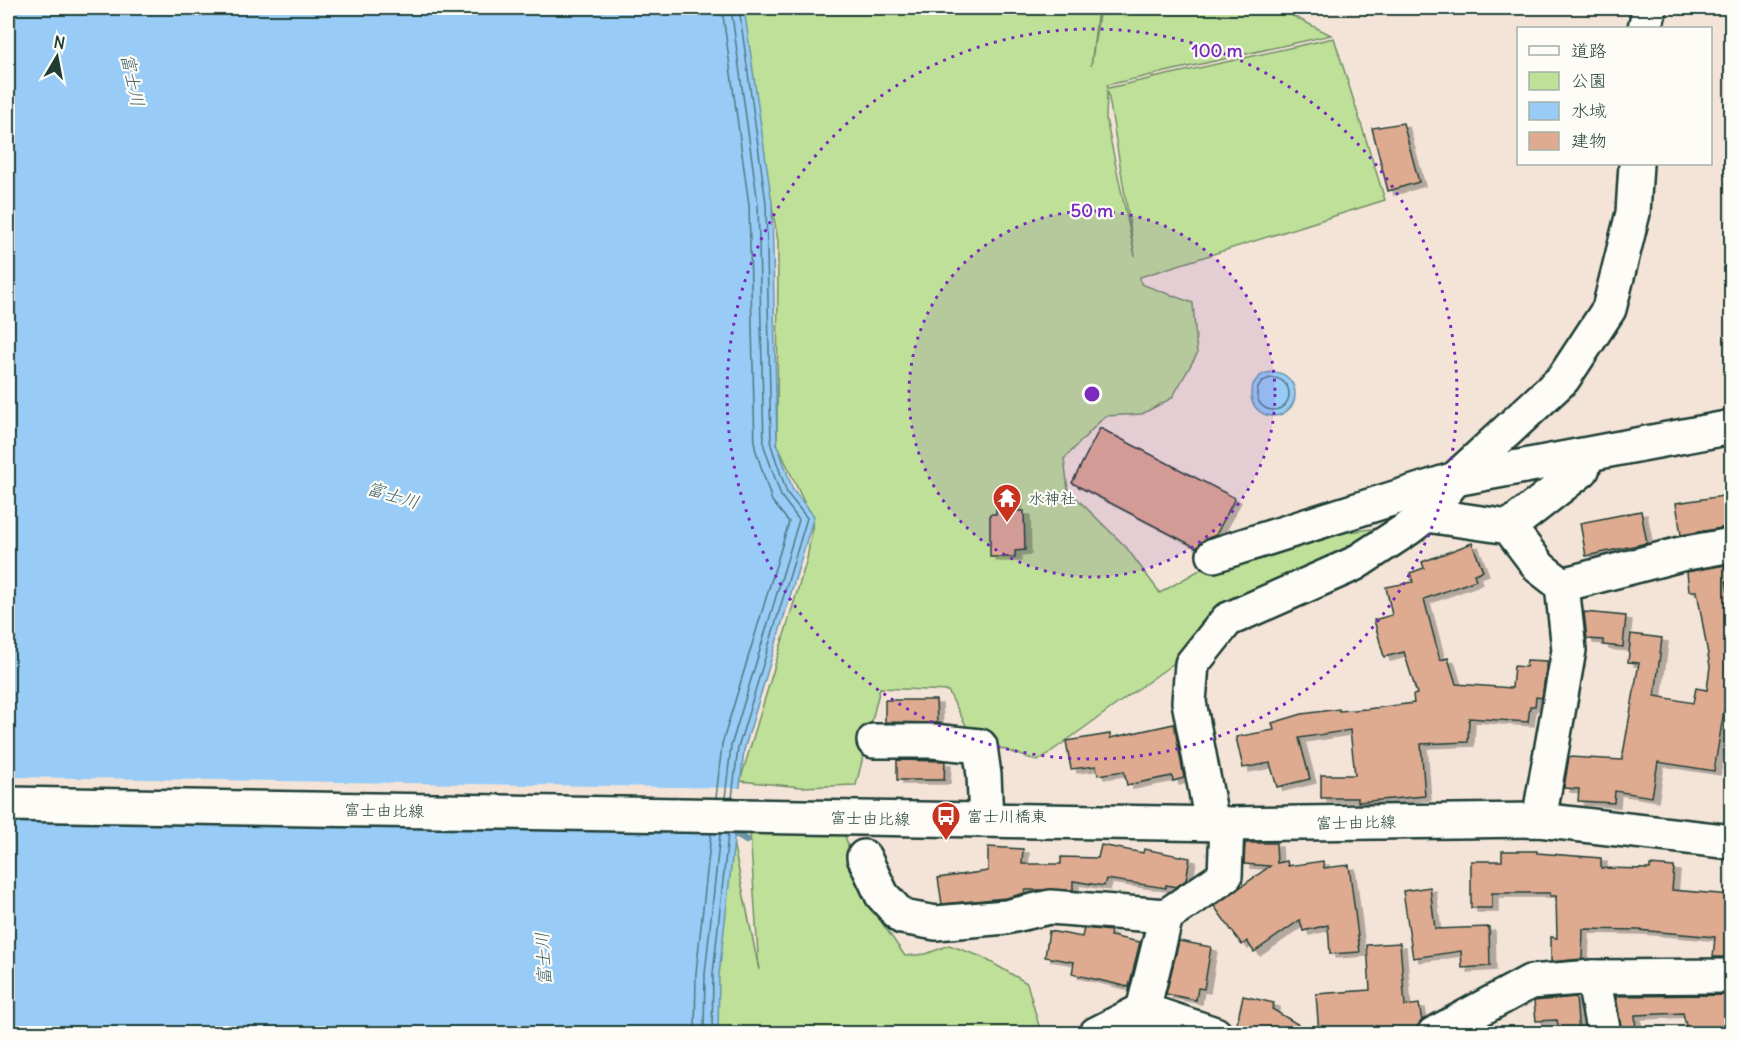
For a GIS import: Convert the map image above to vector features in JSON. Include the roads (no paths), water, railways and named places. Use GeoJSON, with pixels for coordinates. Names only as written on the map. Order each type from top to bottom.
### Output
{"type":"FeatureCollection","features":[{"type":"Feature","properties":{"kind":"street"},"geometry":{"type":"LineString","coordinates":[[1645,27],[1650,8]]}},
{"type":"Feature","properties":{"kind":"street"},"geometry":{"type":"LineString","coordinates":[[864,857],[882,894],[902,917],[936,923],[1006,917],[1050,907],[1166,916],[1225,876],[1220,824],[1189,702],[1192,664],[1227,620],[1354,564],[1426,515],[1455,478],[1563,379],[1609,309],[1633,213],[1636,165]]}},
{"type":"Feature","properties":{"kind":"street"},"geometry":{"type":"LineString","coordinates":[[1214,555],[1455,478],[1587,456],[1731,427]]}},
{"type":"Feature","properties":{"kind":"street"},"geometry":{"type":"LineString","coordinates":[[1509,527],[1582,470],[1587,456]]}},
{"type":"Feature","properties":{"kind":"street"},"geometry":{"type":"LineString","coordinates":[[1426,515],[1509,527],[1540,568],[1562,585],[1569,650],[1539,820]]}},
{"type":"Feature","properties":{"kind":"street"},"geometry":{"type":"LineString","coordinates":[[1562,585],[1681,554],[1731,545]]}},
{"type":"Feature","properties":{"kind":"street"},"geometry":{"type":"LineString","coordinates":[[874,741],[933,741],[980,746],[986,820]]}},
{"type":"Feature","properties":{"kind":"street","name":"富士由比線"},"geometry":{"type":"LineString","coordinates":[[8,804],[1220,824],[1539,820],[1731,842]]}},
{"type":"Feature","properties":{"kind":"street"},"geometry":{"type":"LineString","coordinates":[[1143,1010],[1166,916]]}},
{"type":"Feature","properties":{"kind":"street"},"geometry":{"type":"LineString","coordinates":[[1434,1034],[1530,982],[1593,977],[1731,976]]}},
{"type":"Feature","properties":{"kind":"street"},"geometry":{"type":"LineString","coordinates":[[1593,977],[1604,1034]]}},
{"type":"Feature","properties":{"kind":"street"},"geometry":{"type":"LineString","coordinates":[[1096,1034],[1143,1010],[1215,1034]]}},
{"type":"Feature","properties":{"kind":"water","name":"富士川"},"geometry":{"type":"Polygon","coordinates":[[[8,8],[744,8],[772,203],[777,444],[793,490],[814,516],[744,750],[719,975],[718,1033],[8,1033],[8,8]]]}},
{"type":"Feature","properties":{"kind":"water"},"geometry":{"type":"Polygon","coordinates":[[[1273,372],[1289,378],[1295,394],[1289,410],[1273,416],[1257,410],[1251,394],[1257,378],[1273,372]]]}},
{"type":"Feature","properties":{"kind":"waterway"},"geometry":{"type":"LineString","coordinates":[[726,827],[746,840]]}},
{"type":"Feature","properties":{"kind":"place","name":"水神社"},"geometry":{"type":"Point","coordinates":[1007,524]}},
{"type":"Feature","properties":{"kind":"place","name":"富士川橋東"},"geometry":{"type":"Point","coordinates":[946,842]}}]}
